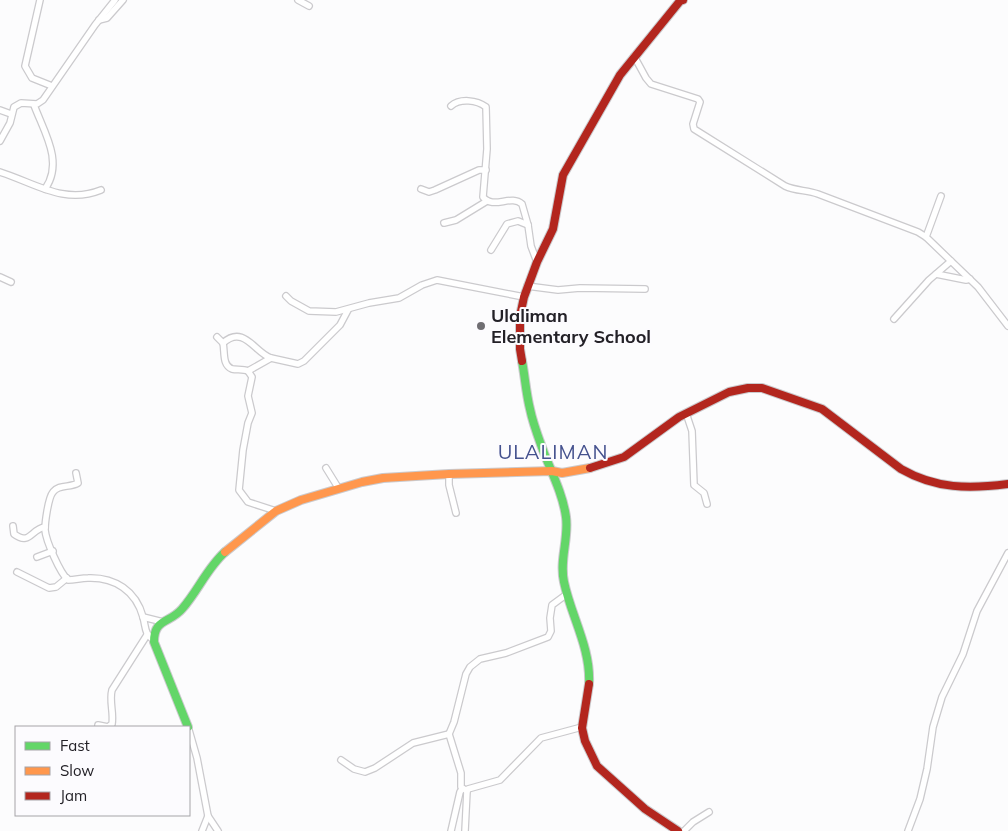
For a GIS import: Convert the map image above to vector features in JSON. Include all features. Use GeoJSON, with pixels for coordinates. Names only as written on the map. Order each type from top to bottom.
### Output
{"type":"FeatureCollection","features":[{"type":"Feature","properties":{"kind":"street"},"geometry":{"type":"LineString","coordinates":[[40,0],[25,66],[32,78],[52,86]]}},
{"type":"Feature","properties":{"kind":"street"},"geometry":{"type":"LineString","coordinates":[[0,141],[10,123],[13,109],[18,104],[34,105],[42,100],[115,0]]}},
{"type":"Feature","properties":{"kind":"street"},"geometry":{"type":"LineString","coordinates":[[99,20],[107,18],[123,0]]}},
{"type":"Feature","properties":{"kind":"street"},"geometry":{"type":"LineString","coordinates":[[298,0],[309,6]]}},
{"type":"Feature","properties":{"kind":"street"},"geometry":{"type":"LineString","coordinates":[[678,831],[645,809],[597,766],[589,751],[582,727],[590,672],[581,633],[573,617],[563,579],[562,564],[566,538],[566,517],[560,491],[530,410],[521,362],[519,339],[520,316],[524,297],[537,262],[553,229],[563,175],[620,75],[680,1],[683,0]]}},
{"type":"Feature","properties":{"kind":"street"},"geometry":{"type":"LineString","coordinates":[[634,56],[651,84],[698,99],[700,102],[693,124],[694,129],[785,186],[791,189],[807,190],[918,232],[926,237],[983,292],[1008,326]]}},
{"type":"Feature","properties":{"kind":"street"},"geometry":{"type":"LineString","coordinates":[[451,106],[456,101],[464,100],[486,107],[486,170],[483,194],[484,199],[487,201]]}},
{"type":"Feature","properties":{"kind":"street"},"geometry":{"type":"LineString","coordinates":[[34,105],[49,142],[53,163],[51,178],[44,189]]}},
{"type":"Feature","properties":{"kind":"street"},"geometry":{"type":"LineString","coordinates":[[0,110],[11,114]]}},
{"type":"Feature","properties":{"kind":"street"},"geometry":{"type":"LineString","coordinates":[[421,189],[429,192],[479,170],[486,170]]}},
{"type":"Feature","properties":{"kind":"street"},"geometry":{"type":"LineString","coordinates":[[0,172],[44,189],[72,196],[102,190]]}},
{"type":"Feature","properties":{"kind":"street"},"geometry":{"type":"LineString","coordinates":[[926,237],[941,196]]}},
{"type":"Feature","properties":{"kind":"street"},"geometry":{"type":"LineString","coordinates":[[444,223],[456,220],[487,201],[518,201],[523,206],[531,246],[537,262]]}},
{"type":"Feature","properties":{"kind":"street"},"geometry":{"type":"LineString","coordinates":[[492,250],[507,224],[518,222],[528,225]]}},
{"type":"Feature","properties":{"kind":"street"},"geometry":{"type":"LineString","coordinates":[[894,319],[929,280],[951,261]]}},
{"type":"Feature","properties":{"kind":"street"},"geometry":{"type":"LineString","coordinates":[[936,274],[970,279]]}},
{"type":"Feature","properties":{"kind":"street"},"geometry":{"type":"LineString","coordinates":[[0,277],[11,282]]}},
{"type":"Feature","properties":{"kind":"street"},"geometry":{"type":"LineString","coordinates":[[286,296],[309,311],[336,312],[369,303],[399,298],[422,285],[437,280],[524,297]]}},
{"type":"Feature","properties":{"kind":"street"},"geometry":{"type":"LineString","coordinates":[[527,286],[558,290],[580,288],[645,289]]}},
{"type":"Feature","properties":{"kind":"street"},"geometry":{"type":"LineString","coordinates":[[223,343],[234,338],[246,339],[263,355],[298,364],[304,362],[340,325],[348,310]]}},
{"type":"Feature","properties":{"kind":"street"},"geometry":{"type":"LineString","coordinates":[[217,337],[223,343],[227,365],[233,369],[248,371],[271,358]]}},
{"type":"Feature","properties":{"kind":"street"},"geometry":{"type":"LineString","coordinates":[[495,339],[519,339]]}},
{"type":"Feature","properties":{"kind":"street"},"geometry":{"type":"LineString","coordinates":[[248,371],[252,377],[248,396],[252,413],[248,423],[243,450],[239,490],[248,502],[276,511]]}},
{"type":"Feature","properties":{"kind":"street"},"geometry":{"type":"LineString","coordinates":[[187,726],[154,640],[154,630],[182,609],[217,559],[276,511],[301,500],[383,478],[449,474],[552,471],[562,473],[578,471],[624,456],[686,413],[715,398],[739,389],[748,388],[770,390],[802,400],[822,409],[896,465],[915,477],[931,482],[966,488],[1008,484]]}},
{"type":"Feature","properties":{"kind":"street"},"geometry":{"type":"LineString","coordinates":[[686,413],[692,431],[694,485],[704,493],[707,504]]}},
{"type":"Feature","properties":{"kind":"street"},"geometry":{"type":"LineString","coordinates":[[326,468],[339,489]]}},
{"type":"Feature","properties":{"kind":"street"},"geometry":{"type":"LineString","coordinates":[[76,473],[79,481],[77,484],[58,488],[52,494],[45,527],[46,535],[60,569],[71,580],[89,578],[108,580],[116,582],[128,590],[135,598],[143,617],[147,634],[154,640]]}},
{"type":"Feature","properties":{"kind":"street"},"geometry":{"type":"LineString","coordinates":[[449,474],[449,485],[456,513]]}},
{"type":"Feature","properties":{"kind":"street"},"geometry":{"type":"LineString","coordinates":[[13,526],[14,534],[25,539],[30,537],[39,528],[45,527]]}},
{"type":"Feature","properties":{"kind":"street"},"geometry":{"type":"LineString","coordinates":[[37,558],[52,551]]}},
{"type":"Feature","properties":{"kind":"street"},"geometry":{"type":"LineString","coordinates":[[908,831],[920,799],[927,769],[933,727],[942,697],[963,654],[980,606],[1008,553]]}},
{"type":"Feature","properties":{"kind":"street"},"geometry":{"type":"LineString","coordinates":[[17,572],[49,588],[56,587],[67,578]]}},
{"type":"Feature","properties":{"kind":"street"},"geometry":{"type":"LineString","coordinates":[[465,831],[464,790],[461,773],[449,734],[454,722],[466,674],[470,667],[480,659],[506,654],[548,636],[552,631],[550,618],[552,605],[567,594]]}},
{"type":"Feature","properties":{"kind":"street"},"geometry":{"type":"LineString","coordinates":[[143,617],[163,622]]}},
{"type":"Feature","properties":{"kind":"street"},"geometry":{"type":"LineString","coordinates":[[109,726],[112,724],[113,708],[110,698],[112,690],[147,634]]}},
{"type":"Feature","properties":{"kind":"street"},"geometry":{"type":"LineString","coordinates":[[98,725],[103,726]]}},
{"type":"Feature","properties":{"kind":"street"},"geometry":{"type":"LineString","coordinates":[[451,831],[460,792],[496,782],[504,777],[542,738],[582,727]]}},
{"type":"Feature","properties":{"kind":"street"},"geometry":{"type":"LineString","coordinates":[[341,760],[354,769],[365,772],[375,768],[413,743],[449,734]]}},
{"type":"Feature","properties":{"kind":"street"},"geometry":{"type":"LineString","coordinates":[[190,735],[197,758],[208,816],[218,831]]}},
{"type":"Feature","properties":{"kind":"street"},"geometry":{"type":"LineString","coordinates":[[684,831],[693,822],[709,812]]}},
{"type":"Feature","properties":{"kind":"street"},"geometry":{"type":"LineString","coordinates":[[202,831],[208,816]]}},
{"type":"Feature","properties":{"kind":"traffic: fast"},"geometry":{"type":"LineString","coordinates":[[522,361],[527,397],[533,420],[565,509],[567,525],[563,558],[564,582],[584,645],[589,671],[589,684]]}},
{"type":"Feature","properties":{"kind":"traffic: fast"},"geometry":{"type":"LineString","coordinates":[[188,726],[154,642],[155,634],[159,625],[182,609],[213,565],[225,552]]}},
{"type":"Feature","properties":{"kind":"traffic: slow"},"geometry":{"type":"LineString","coordinates":[[225,552],[276,511],[301,500],[362,482],[383,478],[449,474],[552,471],[562,473],[590,468]]}},
{"type":"Feature","properties":{"kind":"traffic: jam"},"geometry":{"type":"LineString","coordinates":[[522,361],[520,316],[524,297],[537,262],[553,229],[563,175],[620,75],[680,1],[683,0]]}},
{"type":"Feature","properties":{"kind":"traffic: jam"},"geometry":{"type":"LineString","coordinates":[[590,468],[624,457],[679,417],[729,392],[748,388],[762,388],[822,409],[901,469],[914,476],[953,486],[980,487],[1008,484]]}},
{"type":"Feature","properties":{"kind":"traffic: jam"},"geometry":{"type":"LineString","coordinates":[[589,684],[582,728],[585,741],[597,766],[645,809],[678,831]]}},
{"type":"Feature","properties":{"kind":"place","name":"Ulaliman Elementary School"},"geometry":{"type":"Point","coordinates":[481,326]}},
{"type":"Feature","properties":{"kind":"district","name":"ULALIMAN"},"geometry":{"type":"Point","coordinates":[553,452]}}]}
